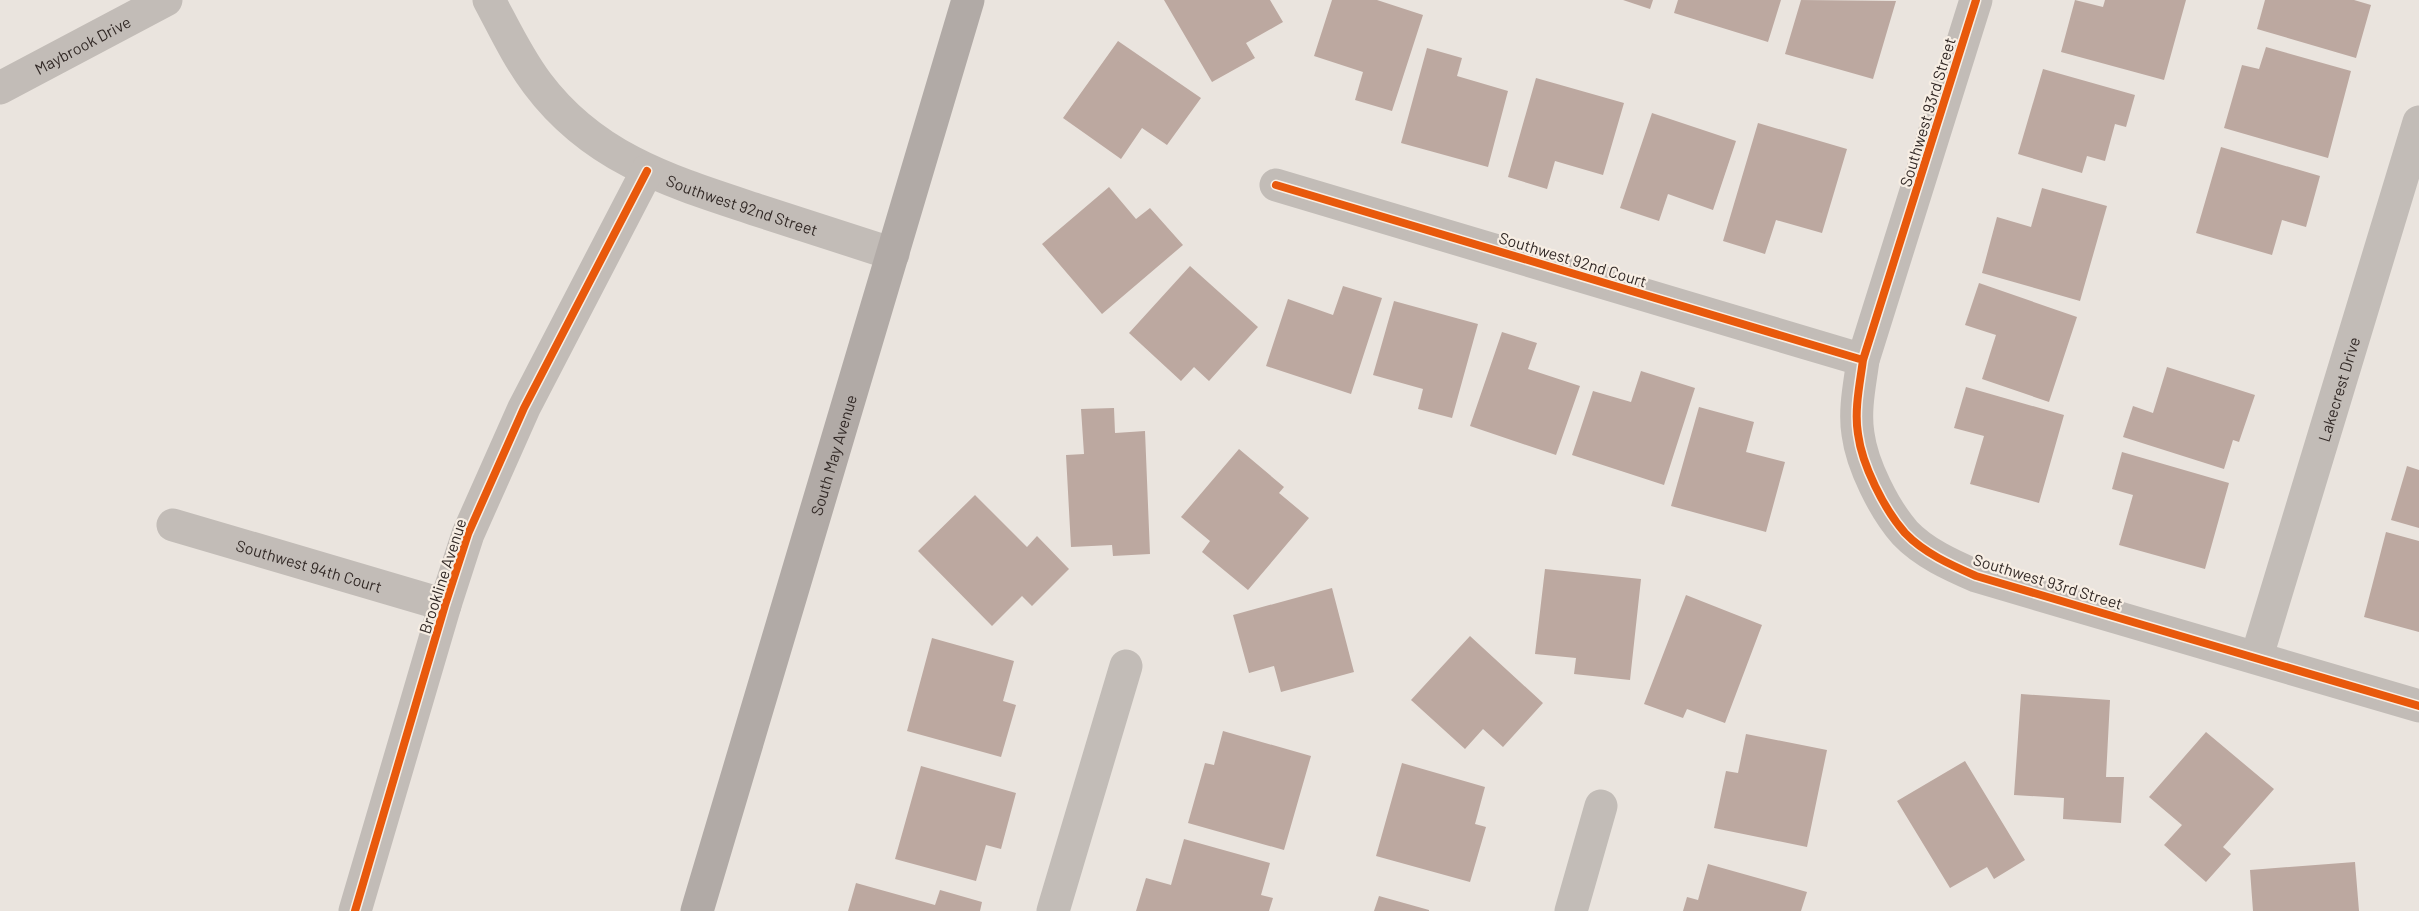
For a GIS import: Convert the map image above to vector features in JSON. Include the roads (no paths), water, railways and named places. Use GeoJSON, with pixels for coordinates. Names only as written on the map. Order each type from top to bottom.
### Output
{"type":"FeatureCollection","features":[{"type":"Feature","properties":{"kind":"main road","name":"South May Avenue"},"geometry":{"type":"LineString","coordinates":[[697,911],[968,0]]}},
{"type":"Feature","properties":{"kind":"street","name":"Maybrook Drive"},"geometry":{"type":"LineString","coordinates":[[0,88],[166,0]]}},
{"type":"Feature","properties":{"kind":"street","name":"Southwest 92nd Street"},"geometry":{"type":"LineString","coordinates":[[489,0],[537,84],[580,128],[610,151],[647,171],[893,254]]}},
{"type":"Feature","properties":{"kind":"street","name":"Southwest 93rd Street"},"geometry":{"type":"LineString","coordinates":[[1976,0],[1863,360],[1857,432],[1864,458],[1876,487],[1906,533],[1929,552],[1976,576],[2419,705]]}},
{"type":"Feature","properties":{"kind":"street","name":"Lakecrest Drive"},"geometry":{"type":"LineString","coordinates":[[2257,656],[2419,122]]}},
{"type":"Feature","properties":{"kind":"street","name":"Brookline Avenue"},"geometry":{"type":"LineString","coordinates":[[355,911],[445,604],[468,534],[524,408],[647,171]]}},
{"type":"Feature","properties":{"kind":"street","name":"Southwest 92nd Court"},"geometry":{"type":"LineString","coordinates":[[1276,185],[1863,360]]}},
{"type":"Feature","properties":{"kind":"street","name":"Southwest 94th Court"},"geometry":{"type":"LineString","coordinates":[[173,525],[445,604]]}},
{"type":"Feature","properties":{"kind":"street"},"geometry":{"type":"LineString","coordinates":[[1053,911],[1126,666]]}},
{"type":"Feature","properties":{"kind":"street"},"geometry":{"type":"LineString","coordinates":[[1570,911],[1601,806]]}}]}
